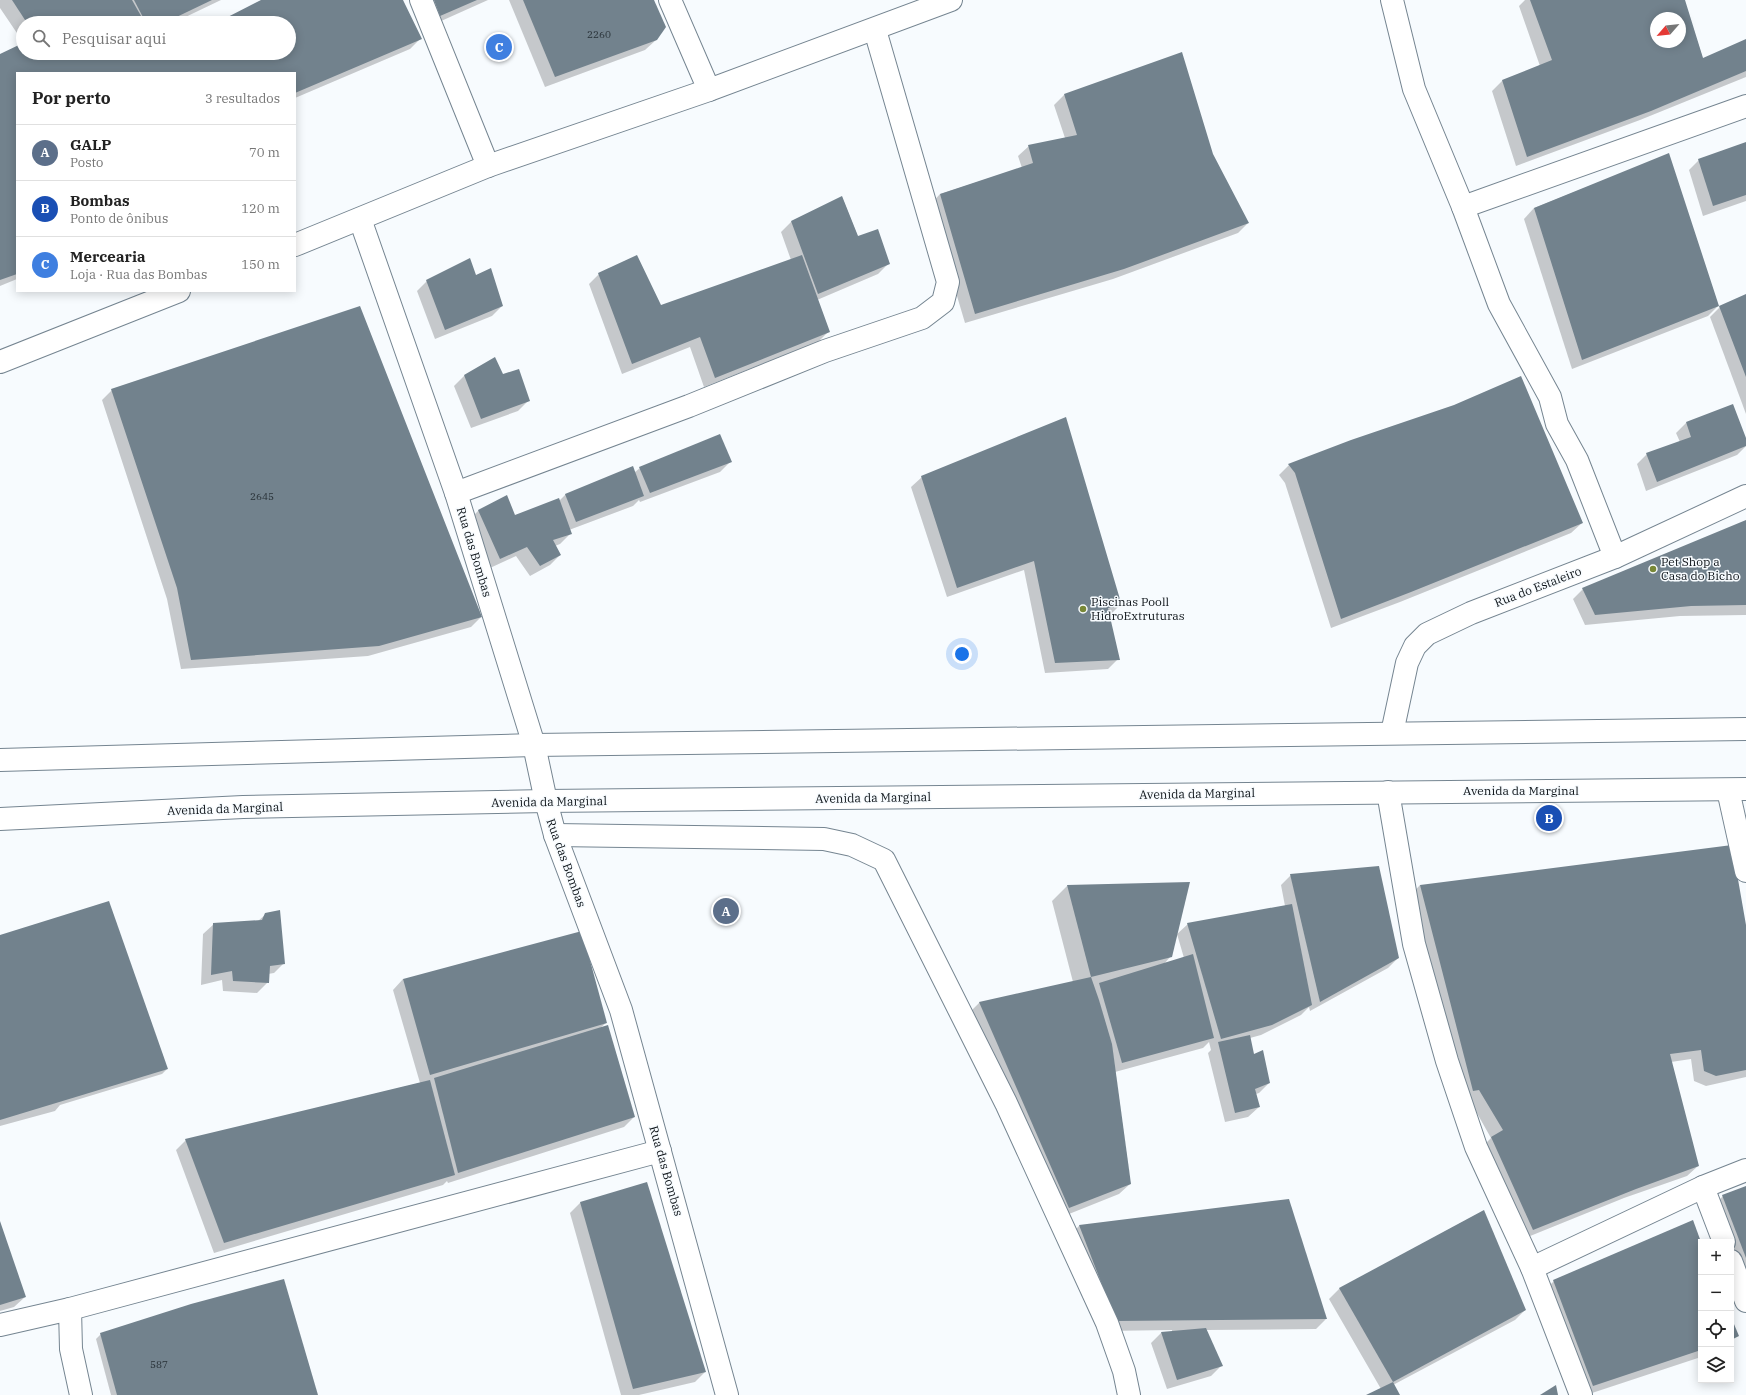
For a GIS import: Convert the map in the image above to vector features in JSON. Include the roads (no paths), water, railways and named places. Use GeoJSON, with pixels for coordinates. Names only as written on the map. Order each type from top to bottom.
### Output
{"type":"FeatureCollection","features":[{"type":"Feature","properties":{"kind":"street"},"geometry":{"type":"LineString","coordinates":[[421,0],[488,166]]}},
{"type":"Feature","properties":{"kind":"street"},"geometry":{"type":"LineString","coordinates":[[670,0],[709,90]]}},
{"type":"Feature","properties":{"kind":"street"},"geometry":{"type":"LineString","coordinates":[[296,245],[488,166],[709,90],[875,30],[951,0]]}},
{"type":"Feature","properties":{"kind":"street"},"geometry":{"type":"LineString","coordinates":[[1392,0],[1414,90],[1463,207],[1499,304],[1550,397],[1557,424],[1577,460],[1616,557]]}},
{"type":"Feature","properties":{"kind":"street"},"geometry":{"type":"LineString","coordinates":[[456,492],[682,409],[825,351],[922,318],[943,302],[948,282],[875,30]]}},
{"type":"Feature","properties":{"kind":"street"},"geometry":{"type":"LineString","coordinates":[[1463,207],[1746,106]]}},
{"type":"Feature","properties":{"kind":"street","name":"Rua das Bombas"},"geometry":{"type":"LineString","coordinates":[[360,219],[456,492],[534,745],[555,835],[621,1010],[727,1395]]}},
{"type":"Feature","properties":{"kind":"street"},"geometry":{"type":"LineString","coordinates":[[0,362],[176,292]]}},
{"type":"Feature","properties":{"kind":"street","name":"Rua do Estaleiro"},"geometry":{"type":"LineString","coordinates":[[1392,733],[1407,663],[1415,646],[1427,634],[1472,613],[1616,557],[1746,496]]}},
{"type":"Feature","properties":{"kind":"street"},"geometry":{"type":"LineString","coordinates":[[0,760],[534,745],[1746,729]]}},
{"type":"Feature","properties":{"kind":"street"},"geometry":{"type":"LineString","coordinates":[[1737,789],[1746,871]]}},
{"type":"Feature","properties":{"kind":"street","name":"Avenida da Marginal"},"geometry":{"type":"LineString","coordinates":[[0,819],[243,807],[546,801],[1737,789]]}},
{"type":"Feature","properties":{"kind":"street"},"geometry":{"type":"LineString","coordinates":[[1388,792],[1414,944],[1447,1061],[1476,1147],[1532,1268],[1581,1395]]}},
{"type":"Feature","properties":{"kind":"street"},"geometry":{"type":"LineString","coordinates":[[555,835],[824,839],[852,845],[884,860],[1010,1110],[1106,1323],[1124,1371],[1129,1395]]}},
{"type":"Feature","properties":{"kind":"street"},"geometry":{"type":"LineString","coordinates":[[0,1325],[70,1309],[660,1151]]}},
{"type":"Feature","properties":{"kind":"street"},"geometry":{"type":"LineString","coordinates":[[1532,1268],[1703,1187],[1746,1170]]}},
{"type":"Feature","properties":{"kind":"street"},"geometry":{"type":"LineString","coordinates":[[1703,1187],[1723,1239]]}},
{"type":"Feature","properties":{"kind":"street"},"geometry":{"type":"LineString","coordinates":[[1734,1269],[1746,1301]]}},
{"type":"Feature","properties":{"kind":"street"},"geometry":{"type":"LineString","coordinates":[[70,1309],[71,1349],[81,1395]]}},
{"type":"Feature","properties":{"kind":"place","name":"Mercearia"},"geometry":{"type":"Point","coordinates":[499,47]}},
{"type":"Feature","properties":{"kind":"place","name":"Pet Shop a Casa do Bicho"},"geometry":{"type":"Point","coordinates":[1653,569]}},
{"type":"Feature","properties":{"kind":"place","name":"Piscinas Pooll HidroExtruturas"},"geometry":{"type":"Point","coordinates":[1083,609]}},
{"type":"Feature","properties":{"kind":"place","name":"Bombas"},"geometry":{"type":"Point","coordinates":[1549,818]}},
{"type":"Feature","properties":{"kind":"place","name":"GALP"},"geometry":{"type":"Point","coordinates":[726,911]}}]}
